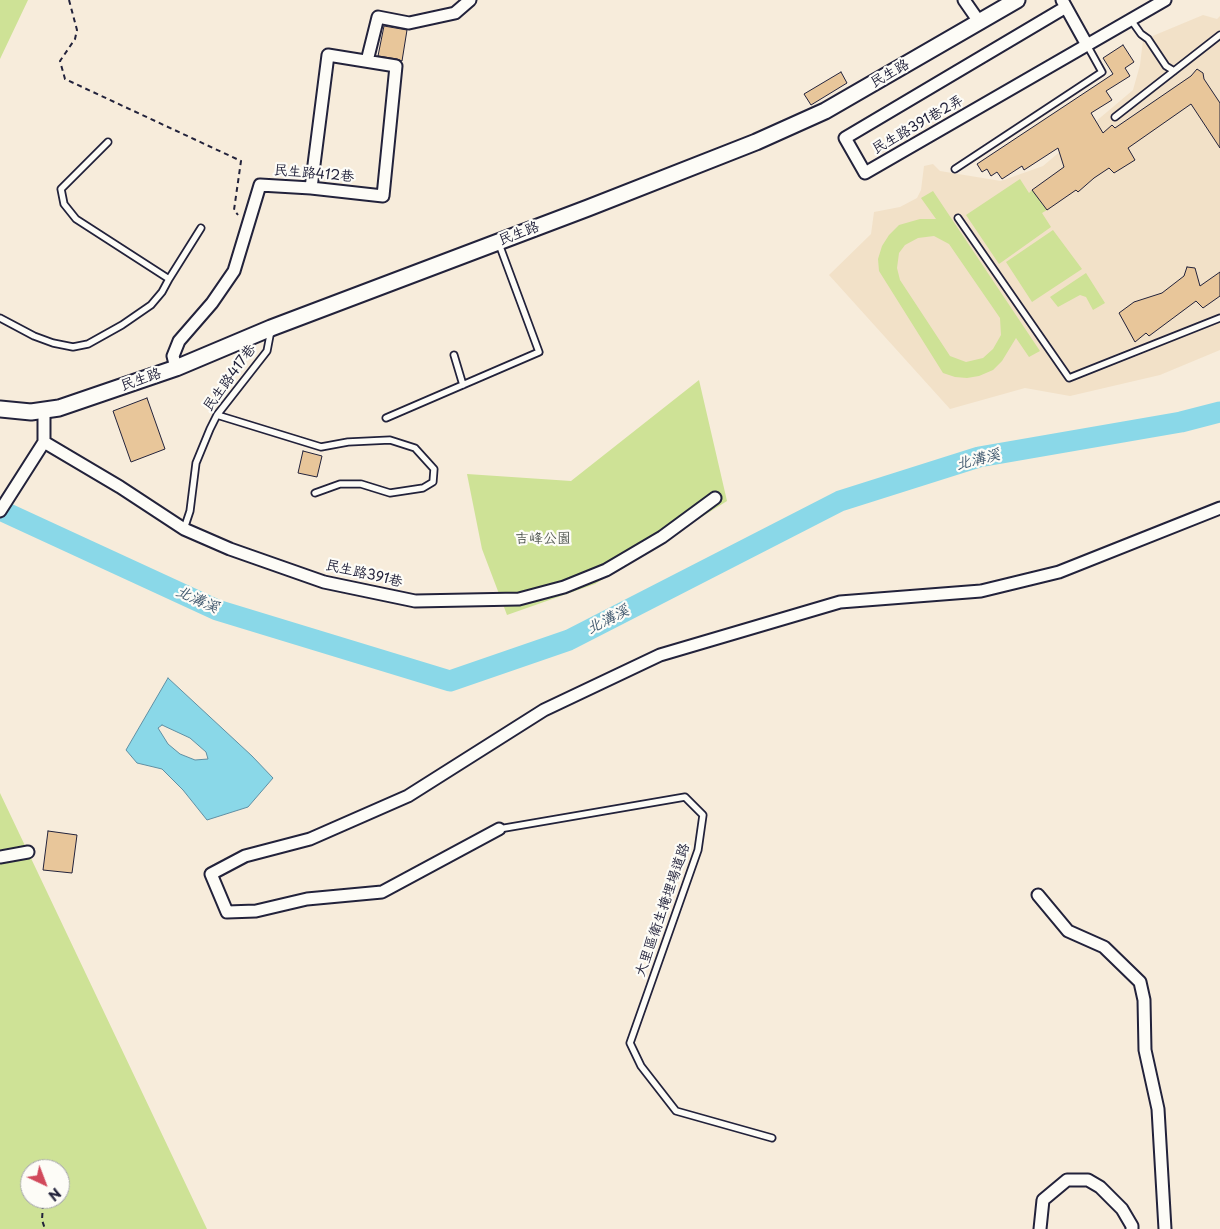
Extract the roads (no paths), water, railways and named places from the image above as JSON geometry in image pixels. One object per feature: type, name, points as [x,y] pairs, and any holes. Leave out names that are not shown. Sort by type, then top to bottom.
[{"type":"street","points":[[311,188],[328,55],[367,61],[378,17],[410,23],[455,13],[470,0]]},
{"type":"street","points":[[964,0],[980,23]]},
{"type":"street","name":"民生路","points":[[0,409],[31,412],[59,408],[176,368],[271,328],[756,142],[825,111],[980,23],[1016,0]]},
{"type":"street","points":[[1064,3],[1087,45],[1165,0]]},
{"type":"street","name":"民生路391巷2弄","points":[[1064,3],[845,138],[866,173],[1087,45]]},
{"type":"street","name":"民生路412巷","points":[[176,368],[173,356],[179,341],[212,303],[234,271],[260,184],[383,196],[396,66],[367,61]]},
{"type":"street","points":[[0,511],[44,442],[44,410]]},
{"type":"street","name":"民生路391巷","points":[[44,442],[120,487],[184,529],[230,549],[324,582],[415,601],[519,599],[564,587],[606,570],[662,537],[715,498]]},
{"type":"street","points":[[499,829],[382,892],[308,899],[256,911],[227,912],[211,874],[245,856],[310,838],[408,796],[544,710],[660,655],[840,602],[981,591],[1059,572],[1220,508]]},
{"type":"street","points":[[0,857],[28,852]]},
{"type":"street","points":[[1038,895],[1068,931],[1104,948],[1140,982],[1144,1000],[1146,1050],[1158,1109],[1165,1229]]},
{"type":"street","points":[[1040,1229],[1043,1200],[1067,1180],[1088,1180],[1100,1187],[1122,1209],[1132,1229]]},
{"type":"lane","points":[[1131,20],[1140,34],[1148,39],[1166,66],[1174,71]]},
{"type":"lane","points":[[1115,117],[1220,36]]},
{"type":"lane","points":[[955,169],[1102,72],[1087,45]]},
{"type":"lane","points":[[108,142],[61,190],[64,204],[76,219],[169,279]]},
{"type":"lane","points":[[958,218],[1069,378],[1220,318]]},
{"type":"lane","points":[[0,318],[34,336],[73,347],[88,344],[122,325],[150,305],[162,292],[201,228]]},
{"type":"lane","points":[[386,418],[539,352],[498,242]]},
{"type":"lane","name":"民生路417巷","points":[[184,529],[190,511],[196,463],[210,429],[217,415],[267,351],[271,328]]},
{"type":"lane","points":[[454,355],[463,385]]},
{"type":"lane","points":[[217,415],[321,447],[348,442],[390,440],[415,448],[434,469],[432,482],[423,488],[390,493],[361,484],[340,484],[315,492]]},
{"type":"lane","name":"大里區衛生掩埋場道路","points":[[499,829],[685,797],[703,815],[698,850],[630,1043],[641,1066],[676,1110],[772,1138]]},
{"type":"water","points":[[168,678],[273,778],[248,807],[207,820],[183,790],[162,769],[137,763],[126,750]],"holes":[[[162,725],[190,738],[206,752],[208,759],[195,760],[180,754],[168,744],[158,728]]]},
{"type":"waterway","name":"北溝溪","points":[[0,510],[217,610],[450,681],[569,640],[840,501],[979,457],[1181,422],[1220,412]]},
{"type":"park label","name":"吉峰公園","points":[[543,539]]}]
